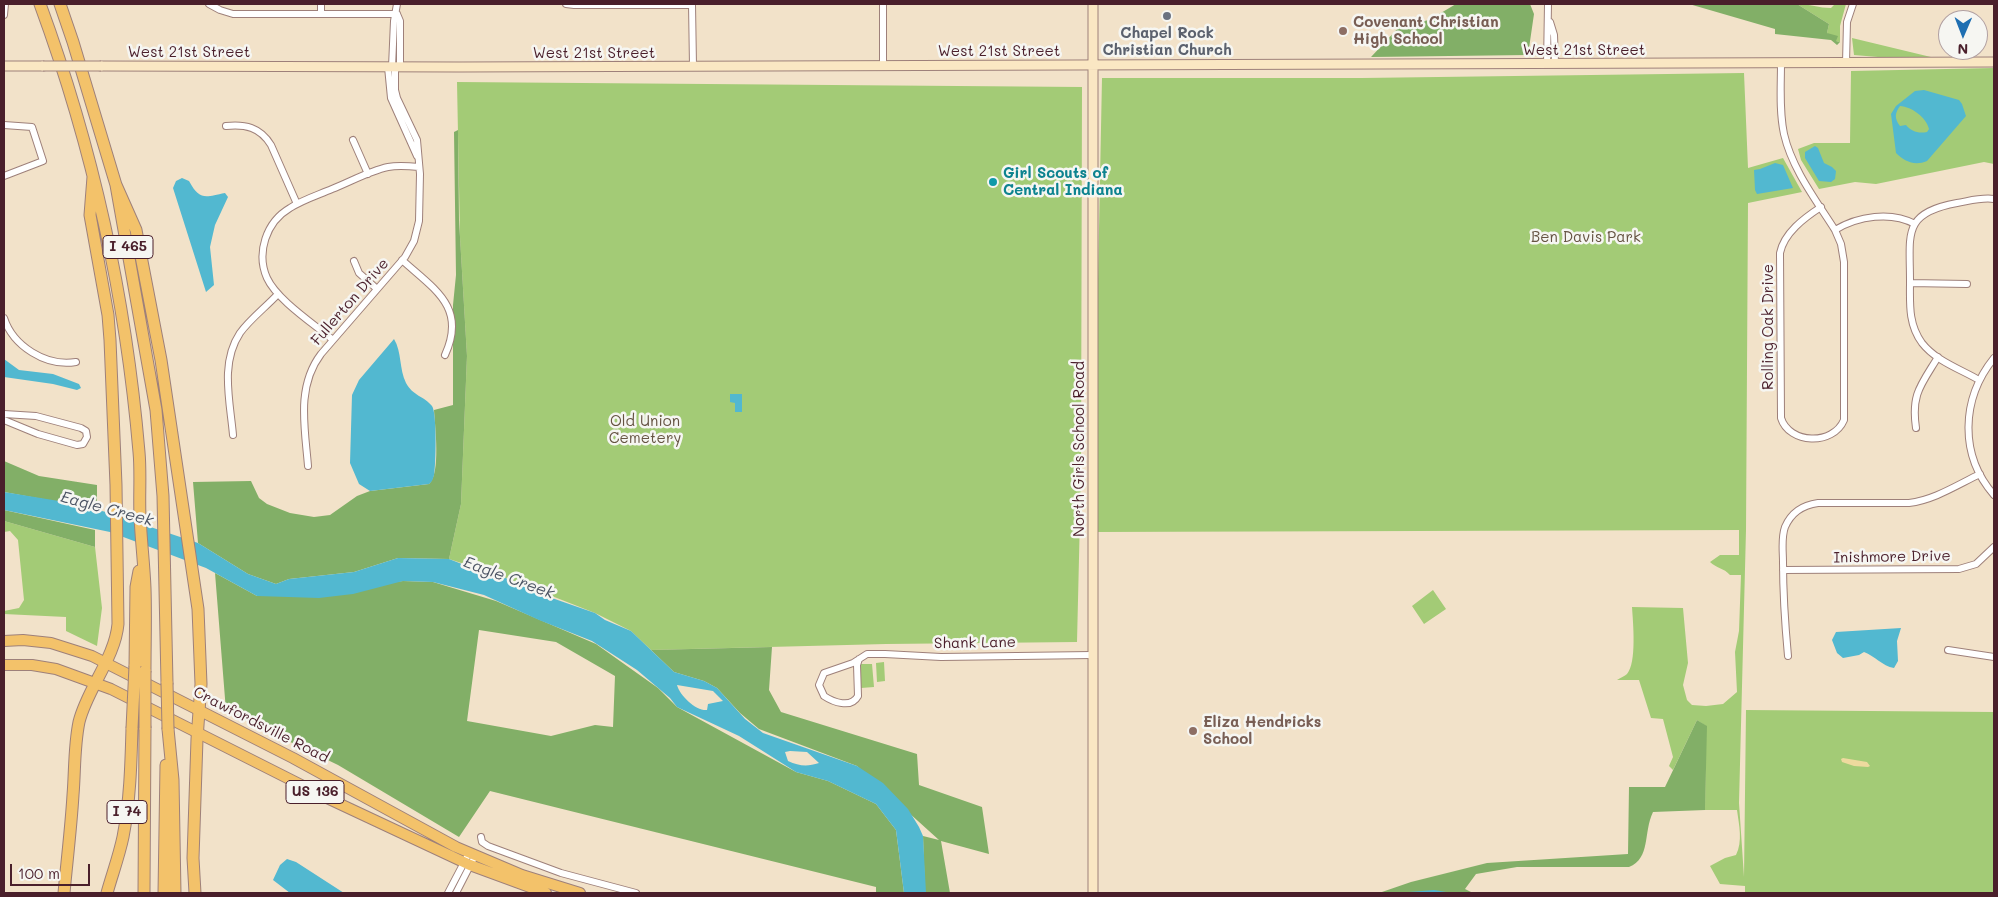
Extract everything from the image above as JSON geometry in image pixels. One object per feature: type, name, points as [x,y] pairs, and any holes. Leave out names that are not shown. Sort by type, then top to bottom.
[{"type":"highway","name":"I 465","points":[[40,4],[60,60],[93,177],[109,248],[124,332],[139,456],[139,492],[145,587],[140,669],[145,728],[144,893]]},
{"type":"highway","name":"I 465","points":[[60,4],[74,42],[116,185],[156,410],[163,496],[166,584],[168,729],[164,814],[164,893]]},
{"type":"highway","points":[[68,893],[77,732],[84,707],[118,630],[116,485],[109,326],[90,215],[93,177]]},
{"type":"highway","points":[[116,185],[136,230],[161,360],[195,586],[200,632],[201,684],[193,858],[195,893]]},
{"type":"highway","name":"I 74","points":[[107,893],[122,839],[128,806],[132,728],[140,669]]},
{"type":"highway","points":[[168,729],[173,780],[175,893]]},
{"type":"highway","points":[[64,893],[70,843]]},
{"type":"main road","name":"Crawfordsville Road","points":[[4,641],[23,640],[51,643],[80,651],[293,758],[432,835],[469,859],[580,893]]},
{"type":"main road","name":"Crawfordsville Road","points":[[4,665],[44,666],[63,670],[96,682],[285,778],[546,893]]},
{"type":"street","points":[[4,15],[5,4]]},
{"type":"street","points":[[209,4],[229,14],[397,14]]},
{"type":"street","points":[[321,4],[321,14]]},
{"type":"street","name":"Fullerton Drive","points":[[308,466],[304,405],[305,387],[315,362],[402,260],[411,248],[418,228],[417,140],[395,90],[394,21],[397,14],[397,4]]},
{"type":"street","points":[[566,4],[692,4],[693,66]]},
{"type":"street","points":[[883,4],[883,66]]},
{"type":"street","name":"North Girls School Road","points":[[1093,4],[1093,893]]},
{"type":"street","points":[[1548,4],[1551,64]]},
{"type":"street","points":[[1846,63],[1847,22],[1853,4]]},
{"type":"street","name":"West 21st Street","points":[[4,66],[394,67],[1994,62]]},
{"type":"street","points":[[1781,63],[1782,118],[1787,145],[1796,167],[1835,230],[1849,223],[1882,216],[1896,217],[1915,224]]},
{"type":"street","points":[[226,126],[238,124],[248,126],[265,136],[271,145],[297,204]]},
{"type":"street","points":[[4,125],[32,127],[42,161],[4,176]]},
{"type":"street","points":[[353,140],[368,174]]},
{"type":"street","points":[[333,340],[278,294],[270,282],[265,271],[263,259],[264,244],[270,228],[289,208],[368,174],[390,167],[418,167]]},
{"type":"street","points":[[1979,380],[1938,358],[1926,347],[1914,329],[1910,312],[1910,240],[1915,224],[1921,216],[1932,209],[1984,198],[1994,199]]},
{"type":"street","name":"Rolling Oak Drive","points":[[1821,208],[1808,215],[1790,233],[1783,243],[1780,253],[1780,416],[1788,431],[1800,437],[1826,437],[1837,431],[1844,420],[1844,262],[1841,244],[1835,230]]},
{"type":"street","points":[[402,260],[441,295],[447,303],[451,317],[450,342],[445,355]]},
{"type":"street","points":[[354,261],[359,273],[377,289]]},
{"type":"street","points":[[1910,283],[1967,284]]},
{"type":"street","points":[[232,435],[228,376],[232,350],[244,328],[278,294]]},
{"type":"street","points":[[4,318],[17,340],[32,353],[56,362],[66,364],[76,362]]},
{"type":"street","points":[[1916,428],[1914,406],[1916,394],[1938,358]]},
{"type":"street","points":[[1994,358],[1979,380],[1971,401],[1968,427],[1971,451],[1980,474],[1994,495]]},
{"type":"street","points":[[4,414],[36,416],[82,428],[86,431],[87,437],[82,444],[77,445],[38,434],[4,420]]},
{"type":"street","points":[[1788,656],[1783,609],[1783,570],[1784,531],[1790,519],[1803,507],[1818,504],[1908,503],[1922,501],[1980,474]]},
{"type":"street","name":"Inishmore Drive","points":[[1783,570],[1959,569],[1981,560],[1994,547]]},
{"type":"street","points":[[1948,650],[1994,657]]},
{"type":"street","name":"Shank Lane","points":[[859,659],[857,665],[858,696],[856,700],[851,703],[842,703],[824,696],[819,685],[824,673],[850,665],[859,659],[867,654],[935,657],[1092,655]]},
{"type":"street","points":[[480,837],[482,842],[488,846],[528,862],[636,893]]},
{"type":"street","points":[[448,893],[469,859]]},
{"type":"street","points":[[456,893],[469,859]]},
{"type":"green space","points":[[1456,4],[1530,4],[1534,14],[1528,55],[1371,57],[1400,26],[1429,20]]},
{"type":"green space","points":[[1689,4],[1797,4],[1829,24],[1827,33],[1838,36],[1836,41],[1840,42],[1837,45],[1831,40],[1775,34],[1775,29]]},
{"type":"green space","points":[[1797,4],[1831,8],[1835,4],[1846,4],[1840,26],[1840,42],[1827,33],[1829,24]]},
{"type":"green space","points":[[1852,38],[1935,58],[1890,58],[1854,55]]},
{"type":"green space","points":[[1994,68],[1994,164],[1984,162],[1876,184],[1855,182],[1819,189],[1801,160],[1798,149],[1814,143],[1850,143],[1851,71]]},
{"type":"green space","name":"Ben Davis Park","points":[[1744,73],[1748,168],[1783,158],[1802,192],[1748,203],[1746,530],[1739,803],[1744,877],[1746,710],[1994,712],[1994,893],[1745,893],[1745,886],[1720,884],[1710,866],[1725,858],[1736,855],[1740,839],[1739,827],[1737,810],[1705,810],[1706,726],[1697,720],[1673,770],[1669,766],[1673,757],[1663,719],[1651,718],[1639,680],[1617,680],[1627,674],[1632,661],[1634,642],[1632,607],[1683,608],[1688,663],[1683,685],[1687,700],[1692,705],[1723,704],[1737,692],[1735,652],[1739,631],[1741,575],[1730,575],[1710,562],[1720,555],[1739,555],[1739,530],[1097,532],[1097,330],[1102,78],[1362,78]]},
{"type":"green space","name":"Old Union Cemetery","points":[[457,82],[1082,87],[1081,474],[1077,642],[886,644],[651,650],[631,631],[595,613],[501,576],[449,559],[461,504],[467,356],[460,237]]},
{"type":"green space","points":[[458,130],[459,220],[467,356],[461,504],[449,559],[398,558],[354,572],[289,579],[276,584],[248,574],[198,543],[193,482],[251,481],[259,498],[267,504],[290,513],[314,517],[330,515],[357,496],[370,491],[429,484],[433,479],[436,460],[434,410],[453,405],[453,305],[456,275],[454,132]]},
{"type":"green space","points":[[4,461],[39,476],[97,485],[97,509],[4,492]]},
{"type":"green space","points":[[4,510],[95,530],[95,547],[4,521]]},
{"type":"green space","points":[[4,521],[95,547],[102,608],[97,646],[66,631],[66,617],[4,614],[4,611],[19,608],[24,600],[18,540],[10,531],[4,532]]},
{"type":"green space","points":[[215,573],[257,596],[403,581],[433,582],[496,601],[596,644],[658,688],[677,707],[796,772],[828,781],[876,804],[896,830],[904,893],[876,893],[876,887],[490,791],[459,837],[338,765],[226,711]],"holes":[[[479,630],[556,642],[615,676],[613,727],[595,725],[551,736],[467,721]]]},
{"type":"green space","points":[[1433,590],[1446,609],[1424,624],[1412,606]]},
{"type":"green space","points":[[772,647],[769,690],[781,712],[917,754],[919,785],[982,807],[989,854],[941,841],[950,893],[925,893],[923,836],[939,840],[857,766],[759,729],[740,713],[717,688],[704,681],[674,672],[651,650]]},
{"type":"green space","points":[[884,662],[885,681],[877,682],[876,663]]},
{"type":"green space","points":[[860,664],[872,664],[874,687],[861,688]]},
{"type":"green space","points":[[1697,720],[1707,726],[1705,810],[1653,812],[1641,858],[1629,867],[1517,867],[1476,874],[1465,889],[1473,893],[1379,893],[1411,882],[1487,863],[1628,854],[1629,787],[1665,787]]},
{"type":"sand","points":[[1841,759],[1867,762],[1870,766],[1854,766],[1842,762]]},
{"type":"water","points":[[1924,90],[1959,100],[1966,116],[1927,161],[1918,163],[1907,161],[1896,153],[1891,114],[1896,106],[1915,91]],"holes":[[[1900,106],[1914,111],[1925,120],[1929,129],[1927,132],[1915,132],[1906,125],[1900,126],[1896,113]]]},
{"type":"water","points":[[1815,146],[1818,148],[1824,163],[1836,171],[1835,179],[1831,182],[1819,181],[1805,158],[1805,152]]},
{"type":"water","points":[[1775,163],[1783,165],[1793,188],[1757,194],[1754,170]]},
{"type":"water","points":[[182,178],[189,181],[200,195],[208,196],[225,193],[228,197],[215,225],[210,247],[214,285],[206,292],[173,188],[176,181]]},
{"type":"water","points":[[394,339],[397,344],[406,383],[412,391],[432,406],[434,411],[436,439],[434,475],[429,484],[370,491],[359,484],[350,463],[352,395],[359,380]]},
{"type":"water","points":[[4,359],[19,370],[53,374],[79,384],[81,388],[77,390],[53,384],[4,377]]},
{"type":"water","points":[[730,394],[742,394],[742,412],[735,412],[735,403],[730,402]]},
{"type":"water","name":"Eagle Creek","points":[[4,492],[65,502],[106,512],[198,543],[248,574],[276,584],[289,579],[354,572],[398,558],[449,559],[485,573],[501,576],[549,597],[595,613],[605,620],[631,631],[674,672],[704,681],[717,688],[745,719],[763,733],[857,766],[883,783],[908,809],[923,836],[926,893],[904,893],[896,830],[876,804],[828,781],[796,772],[739,736],[677,707],[670,698],[637,670],[592,641],[484,595],[433,582],[403,581],[353,594],[319,598],[257,596],[206,568],[110,532],[4,510]],"holes":[[[677,685],[713,691],[723,701],[708,704],[707,710],[703,710],[689,702],[681,694]],[[785,752],[807,752],[819,763],[811,765],[792,763],[788,761]]]},
{"type":"water","points":[[1901,628],[1897,641],[1898,661],[1894,668],[1864,652],[1859,655],[1843,658],[1837,653],[1832,640],[1836,632]]},
{"type":"water","points":[[287,859],[296,862],[344,893],[290,893],[273,880],[280,865]]},
{"type":"waterway","points":[[1409,893],[1434,891],[1446,893]]},
{"type":"place","name":"Chapel Rock Christian Church","points":[[1167,16]]},
{"type":"place","name":"Covenant Christian High School","points":[[1343,31]]},
{"type":"place","name":"Girl Scouts of Central Indiana","points":[[993,182]]},
{"type":"place","name":"Eliza Hendricks School","points":[[1193,731]]}]
